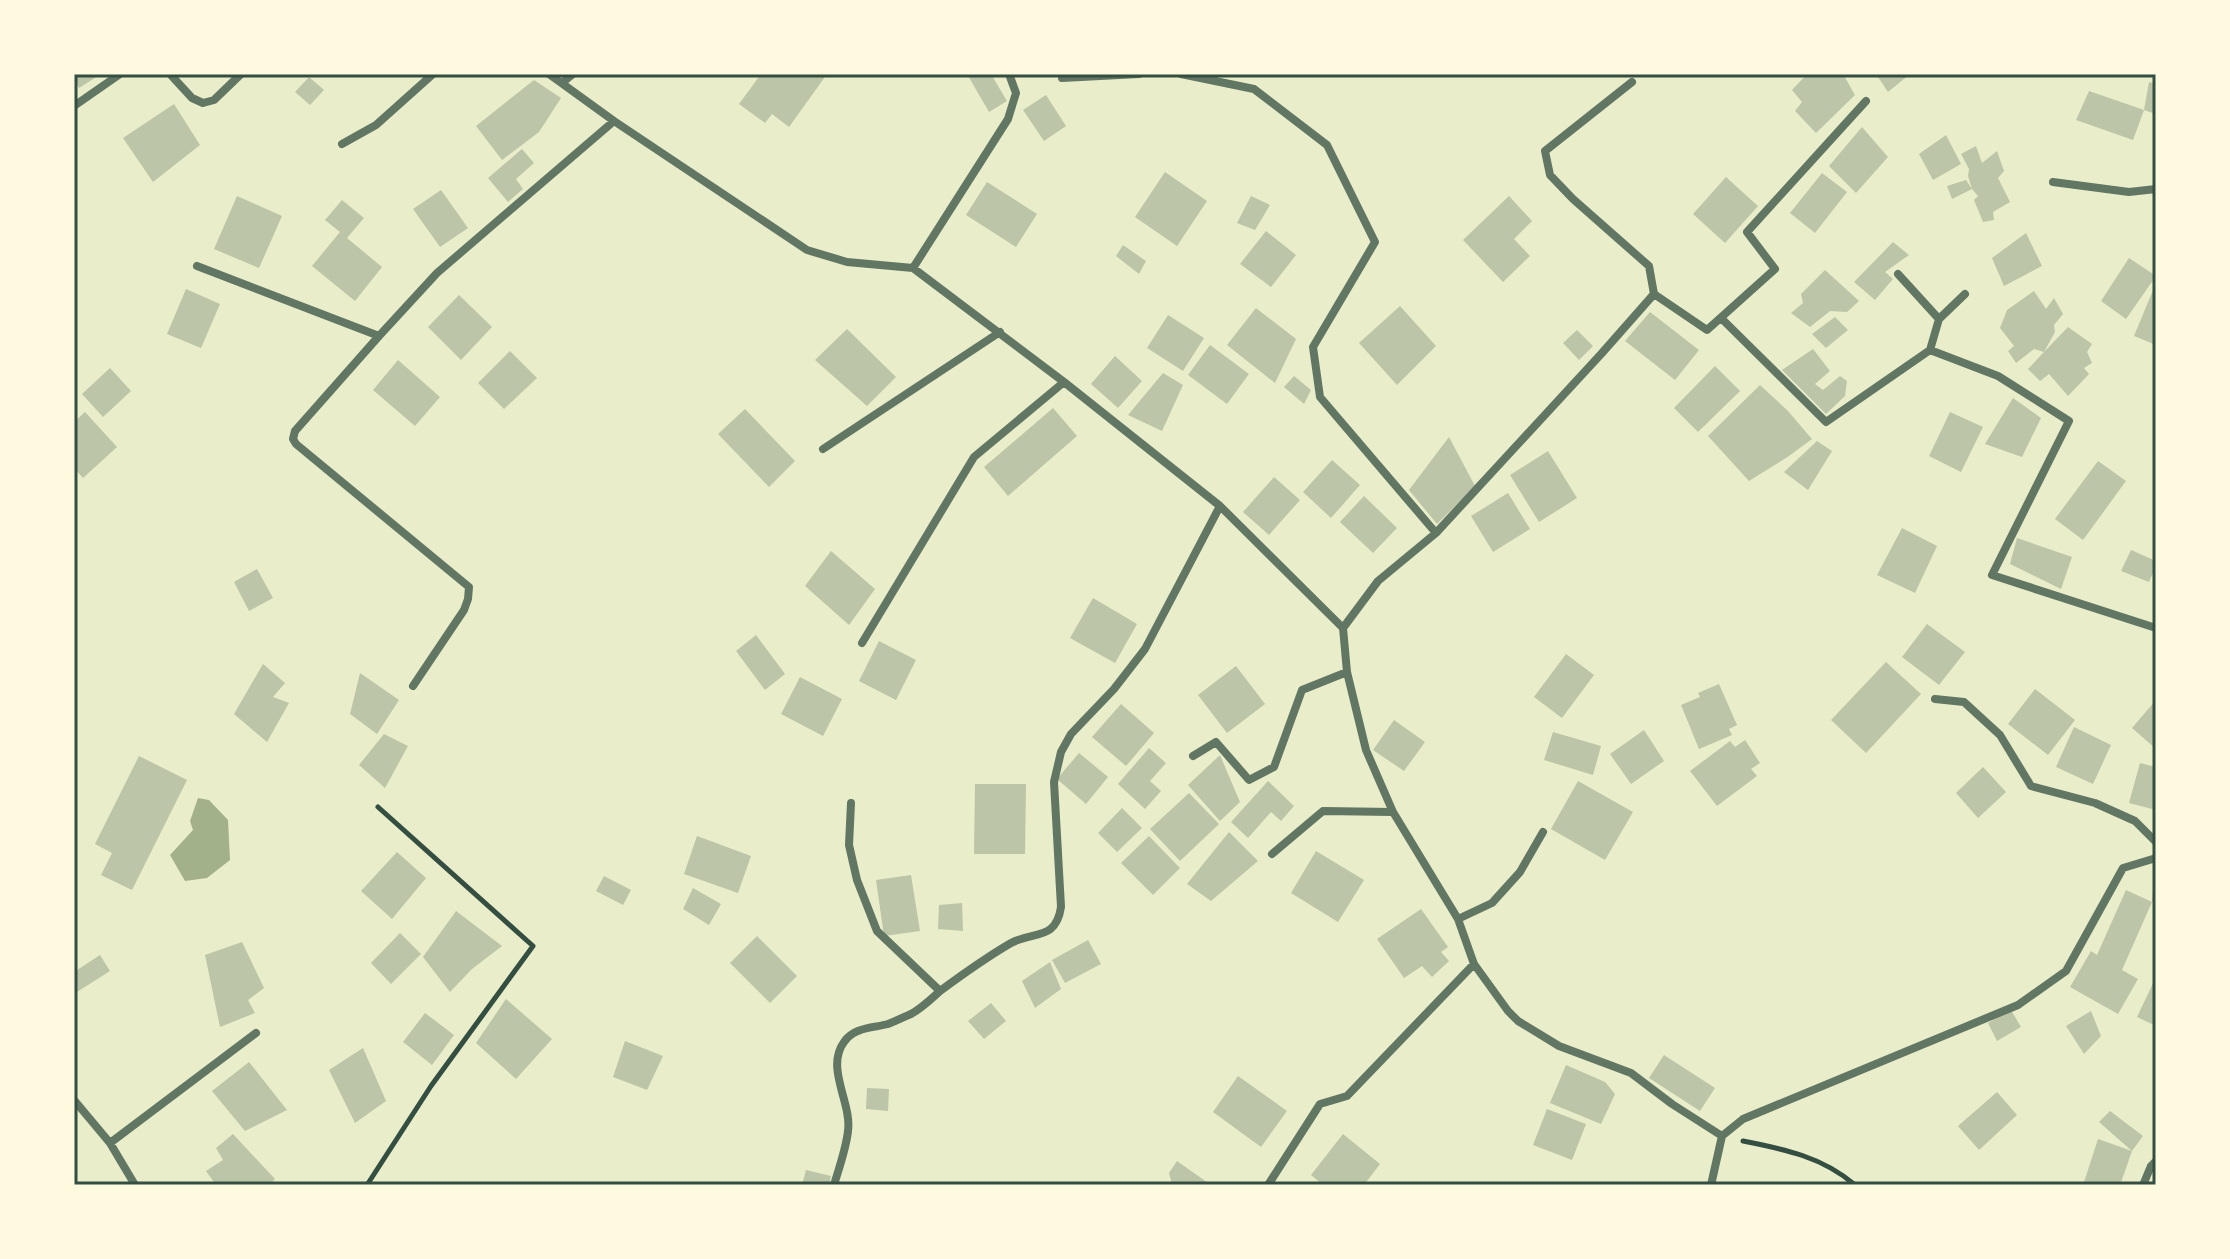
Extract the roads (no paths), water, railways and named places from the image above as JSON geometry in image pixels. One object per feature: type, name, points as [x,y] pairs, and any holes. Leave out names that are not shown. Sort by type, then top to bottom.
[{"type":"street","points":[[74,106],[120,74]]},
{"type":"street","points":[[170,74],[192,98],[203,103],[214,100],[241,74]]},
{"type":"street","points":[[342,144],[376,125],[433,74]]},
{"type":"street","points":[[549,74],[807,250],[847,262],[913,268],[1000,332],[1220,506],[1343,628],[1347,672],[1366,750],[1393,812],[1458,919],[1474,964],[1508,1011],[1518,1021],[1559,1046],[1631,1073],[1722,1136]]},
{"type":"street","points":[[562,83],[573,74]]},
{"type":"street","points":[[913,268],[1008,119],[1016,93],[1009,74]]},
{"type":"street","points":[[1062,78],[1139,74]]},
{"type":"street","points":[[1181,74],[1254,89],[1327,145],[1375,242],[1313,347],[1320,397],[1436,533]]},
{"type":"street","points":[[1632,82],[1545,151],[1550,175],[1649,266],[1654,294],[1707,330],[1775,269],[1747,232],[1866,101]]},
{"type":"street","points":[[413,686],[464,610],[469,587],[296,444],[293,439],[295,431],[437,273],[614,121]]},
{"type":"street","points":[[2053,182],[2129,192],[2156,189]]},
{"type":"street","points":[[197,266],[379,336]]},
{"type":"street","points":[[1898,274],[1939,319]]},
{"type":"street","points":[[1343,628],[1378,581],[1436,533],[1654,294]]},
{"type":"street","points":[[1722,319],[1826,422],[1930,350],[1939,319],[1965,294]]},
{"type":"street","points":[[823,449],[1000,332]]},
{"type":"street","points":[[1930,350],[1998,376],[2069,421],[1992,575],[2156,628]]},
{"type":"street","points":[[862,643],[974,457],[1064,382]]},
{"type":"street","points":[[834,1185],[849,1130],[838,1072],[838,1055],[845,1040],[858,1031],[891,1023],[914,1012],[996,952],[1021,938],[1036,937],[1052,928],[1059,919],[1061,907],[1054,782],[1061,752],[1071,734],[1114,689],[1145,649],[1220,506]]},
{"type":"street","points":[[1193,756],[1216,742],[1249,780],[1274,767],[1302,690],[1347,672]]},
{"type":"street","points":[[1935,699],[1964,702],[2000,735],[2031,786],[2109,809],[2135,821],[2156,842]]},
{"type":"street","points":[[851,803],[849,845],[857,880],[877,931],[940,991]]},
{"type":"street","points":[[1272,854],[1323,811],[1393,812]]},
{"type":"street","points":[[1458,919],[1492,903],[1520,872],[1543,832]]},
{"type":"street","points":[[1711,1185],[1722,1136],[1743,1119],[2018,1005],[2066,971],[2123,868],[2156,858]]},
{"type":"street","points":[[1268,1185],[1320,1104],[1347,1096],[1474,964]]},
{"type":"street","points":[[110,1143],[256,1033]]},
{"type":"street","points":[[74,1100],[110,1143],[135,1185]]},
{"type":"street","points":[[2143,1185],[2156,1161]]}]
